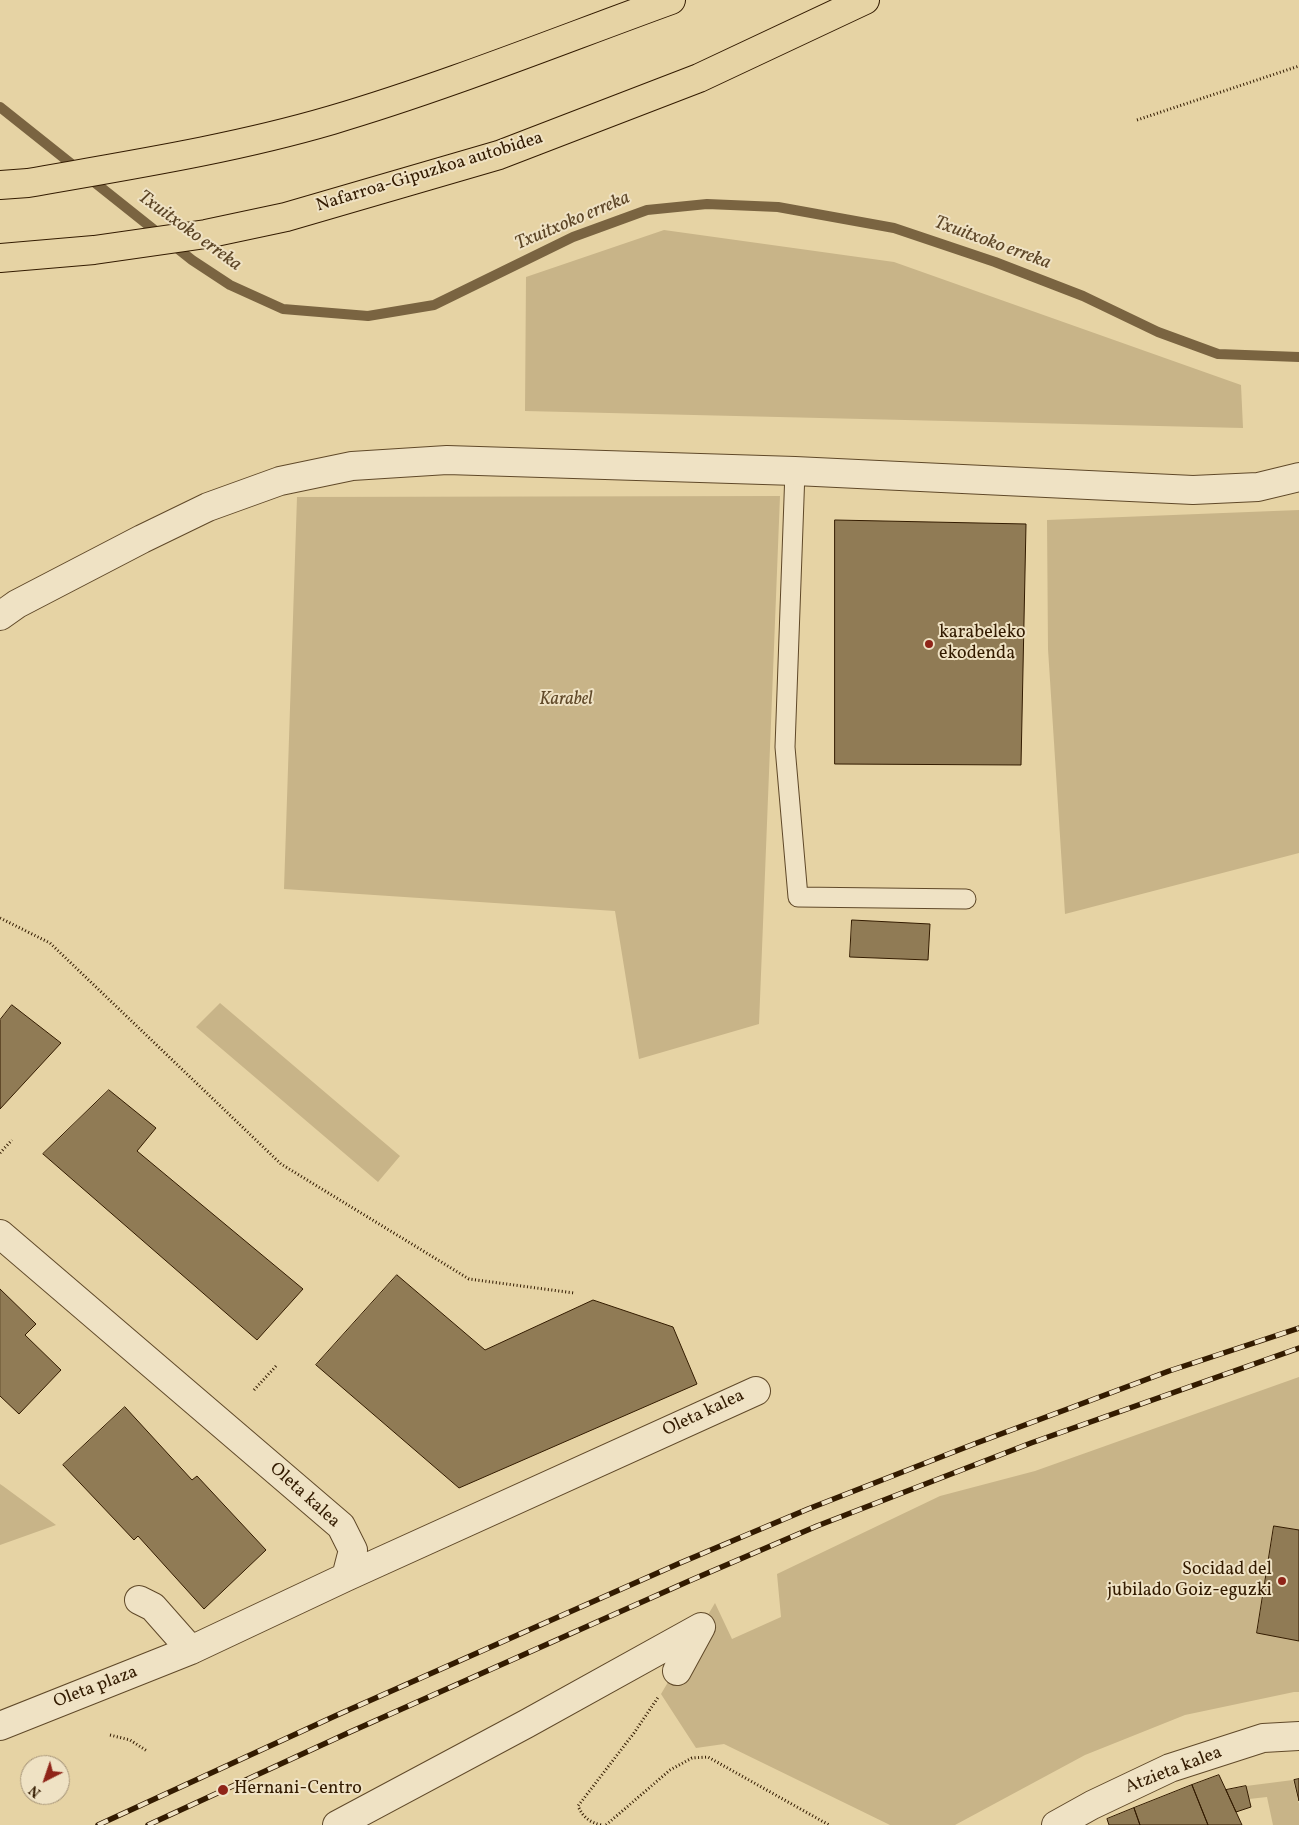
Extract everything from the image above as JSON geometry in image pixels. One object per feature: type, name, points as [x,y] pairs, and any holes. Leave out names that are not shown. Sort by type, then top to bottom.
[{"type":"highway","points":[[0,185],[28,183],[207,151],[331,120],[440,85],[671,0]]},
{"type":"highway","name":"Nafarroa-Gipuzkoa autobidea","points":[[0,258],[94,250],[206,234],[286,217],[499,155],[699,78],[865,0]]},
{"type":"street","points":[[0,616],[17,604],[208,507],[280,481],[352,466],[447,460],[795,471],[1193,490],[1258,487],[1299,477]]},
{"type":"street","name":"Oleta kalea","points":[[0,1234],[341,1526],[353,1550],[346,1577]]},
{"type":"street","name":"Oleta kalea","points":[[346,1577],[756,1391]]},
{"type":"street","name":"Oleta plaza","points":[[0,1726],[191,1650],[346,1577]]},
{"type":"street","points":[[139,1600],[153,1607],[191,1650]]},
{"type":"street","points":[[337,1825],[526,1724],[701,1627],[677,1671]]},
{"type":"street","name":"Atzieta kalea","points":[[1056,1825],[1092,1805],[1170,1768],[1262,1738],[1299,1736]]},
{"type":"lane","points":[[795,471],[785,747],[798,897],[966,899]]},
{"type":"path","points":[[1137,120],[1299,66]]},
{"type":"path","points":[[0,918],[50,943],[281,1164],[469,1280],[574,1293]]},
{"type":"path","points":[[0,1153],[12,1140]]},
{"type":"path","points":[[254,1390],[277,1365]]},
{"type":"path","points":[[600,1825],[592,1823],[582,1815],[578,1806],[634,1733],[677,1671]]},
{"type":"path","points":[[110,1735],[130,1740],[147,1751]]},
{"type":"path","points":[[606,1825],[670,1770],[692,1758],[708,1757],[829,1825]]},
{"type":"green space","points":[[664,230],[894,262],[1241,385],[1243,428],[525,411],[526,277]]},
{"type":"green space","name":"Karabel","points":[[780,496],[759,1024],[639,1059],[615,911],[284,889],[297,497]]},
{"type":"green space","points":[[1299,510],[1299,853],[1065,914],[1048,649],[1047,520]]},
{"type":"green space","points":[[220,1003],[400,1156],[378,1182],[196,1027]]},
{"type":"green space","points":[[1299,1377],[1299,1530],[1274,1526],[1257,1632],[1299,1641],[1299,1692],[1185,1715],[1085,1755],[955,1825],[890,1825],[724,1744],[696,1748],[661,1694],[715,1603],[732,1639],[781,1617],[777,1574],[940,1496],[1035,1471]]},
{"type":"green space","points":[[0,1484],[3,1486],[56,1525],[0,1545]]},
{"type":"green space","points":[[1293,1780],[1299,1804],[1299,1825],[1273,1825],[1267,1797],[1249,1799],[1246,1786]]},
{"type":"building","name":"karabeleko ekodenda","points":[[835,520],[1026,524],[1021,765],[835,764]]},
{"type":"building","points":[[852,920],[930,924],[928,960],[850,957]]},
{"type":"building","points":[[12,1005],[61,1043],[0,1109],[0,1020]]},
{"type":"building","points":[[109,1090],[156,1128],[137,1151],[303,1289],[257,1340],[43,1154]]},
{"type":"building","points":[[397,1275],[485,1350],[593,1300],[673,1327],[697,1384],[459,1488],[316,1365]]},
{"type":"building","points":[[0,1289],[36,1324],[25,1335],[61,1370],[19,1414],[0,1396]]},
{"type":"building","points":[[125,1407],[192,1480],[197,1476],[266,1550],[204,1609],[138,1536],[134,1540],[63,1465]]},
{"type":"building","name":"Socidad del jubilado Goiz-eguzki","points":[[1274,1526],[1299,1530],[1299,1641],[1257,1633]]},
{"type":"building","points":[[1219,1775],[1242,1825],[1208,1825],[1192,1785]]},
{"type":"building","points":[[1299,1779],[1299,1801],[1294,1780]]},
{"type":"building","points":[[1192,1785],[1208,1825],[1140,1825],[1134,1808]]},
{"type":"building","points":[[1246,1786],[1251,1807],[1236,1812],[1226,1790]]},
{"type":"building","points":[[1134,1808],[1140,1825],[1109,1825],[1107,1819]]},
{"type":"waterway","name":"Txuitxoko erreka","points":[[0,107],[192,260],[230,285],[283,309],[368,316],[434,305],[573,237],[647,210],[707,204],[778,207],[894,228],[995,262],[1083,296],[1158,332],[1218,354],[1299,357]]},
{"type":"railway","points":[[98,1825],[335,1716],[680,1563],[808,1509],[1169,1371],[1299,1328]]},
{"type":"railway","points":[[148,1825],[350,1732],[817,1526],[1031,1443],[1299,1348]]},
{"type":"place","name":"karabeleko ekodenda","points":[[929,644]]},
{"type":"place","name":"Socidad del jubilado Goiz-eguzki","points":[[1282,1581]]},
{"type":"place","name":"Hernani-Centro","points":[[223,1790]]}]
